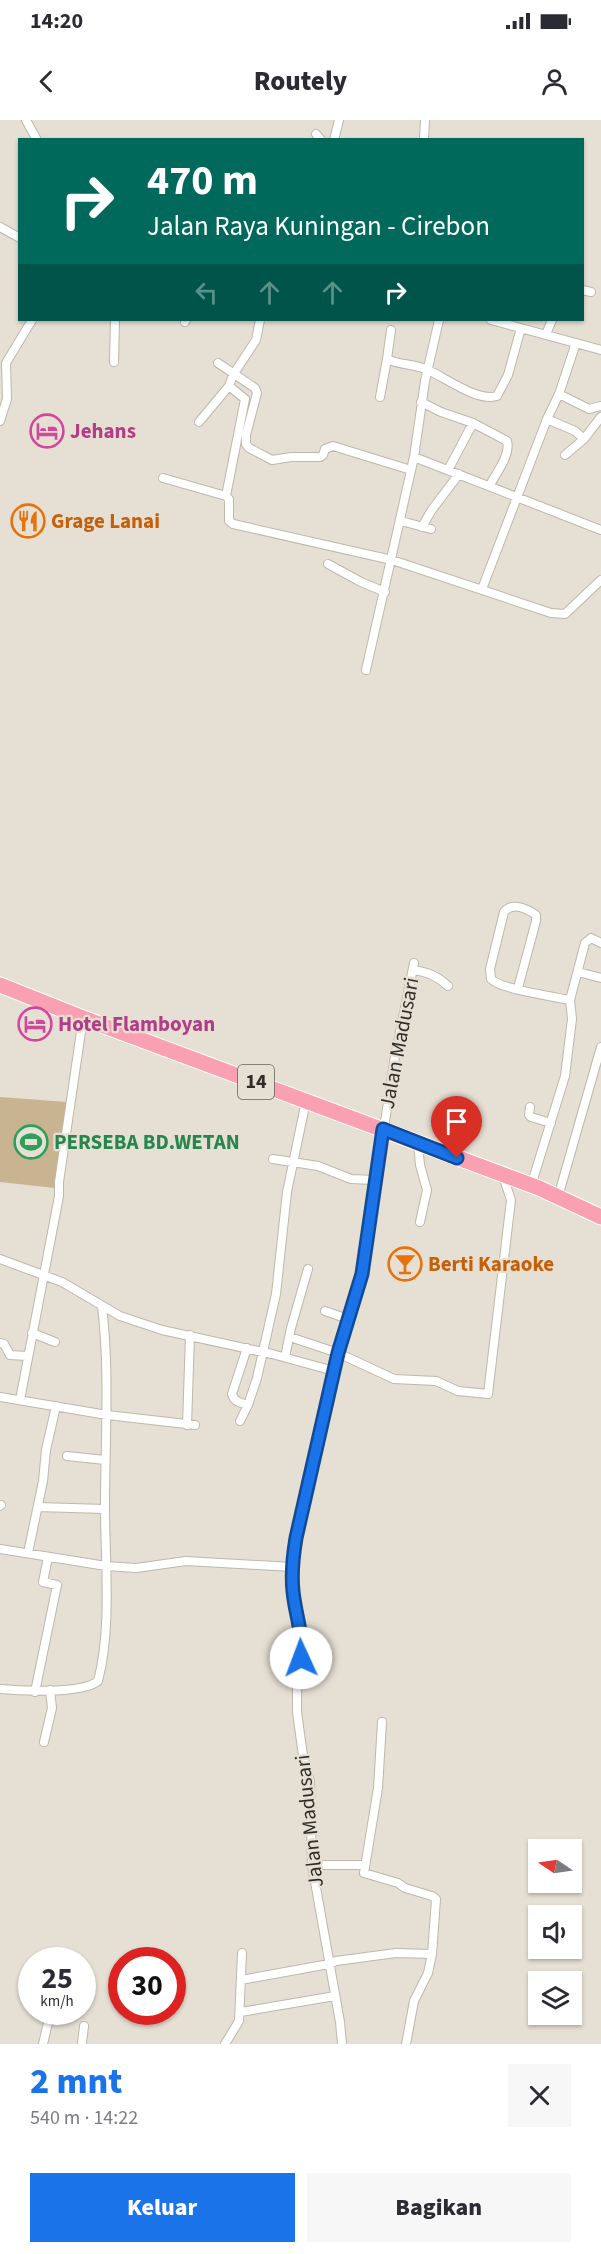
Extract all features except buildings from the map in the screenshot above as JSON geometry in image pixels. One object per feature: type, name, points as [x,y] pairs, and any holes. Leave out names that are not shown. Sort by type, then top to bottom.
[{"type":"highway","name":"14","points":[[0,985],[383,1129],[558,1197],[601,1217]]},
{"type":"street","points":[[26,120],[35,138]]},
{"type":"street","points":[[334,138],[339,120]]},
{"type":"street","points":[[424,138],[425,120]]},
{"type":"street","points":[[0,228],[18,237]]},
{"type":"street","points":[[584,290],[591,292]]},
{"type":"street","points":[[0,421],[7,399],[6,363],[31,321]]},
{"type":"street","points":[[114,362],[115,321]]},
{"type":"street","points":[[199,422],[229,386],[233,375],[256,340],[260,321]]},
{"type":"street","points":[[366,670],[401,521],[414,457],[427,370],[439,321]]},
{"type":"street","points":[[495,321],[601,350]]},
{"type":"street","points":[[546,334],[552,321]]},
{"type":"street","points":[[387,359],[427,370],[452,385],[491,398],[497,396],[508,375],[521,328]]},
{"type":"street","points":[[380,397],[391,330]]},
{"type":"street","points":[[482,589],[547,419],[559,394],[576,343]]},
{"type":"street","points":[[218,363],[255,388],[257,393],[246,435],[246,444],[256,452],[276,461],[291,457],[313,459],[323,455],[325,449],[333,446],[411,470]]},
{"type":"street","points":[[226,496],[245,399],[229,386]]},
{"type":"street","points":[[559,394],[590,409],[601,406]]},
{"type":"street","points":[[421,402],[473,423],[507,441],[508,446],[490,485]]},
{"type":"street","points":[[565,455],[584,439],[601,417]]},
{"type":"street","points":[[547,419],[575,431],[584,439]]},
{"type":"street","points":[[448,470],[473,423]]},
{"type":"street","points":[[414,457],[597,528],[601,520]]},
{"type":"street","points":[[401,521],[427,528],[431,511],[459,474]]},
{"type":"street","points":[[162,478],[226,496],[229,499],[229,521],[233,524],[392,560],[558,615],[571,609],[601,580]]},
{"type":"street","points":[[328,564],[385,592]]},
{"type":"street","points":[[518,988],[536,915],[531,911],[513,906],[508,907],[504,912],[490,969],[493,982],[518,988],[570,1000]]},
{"type":"street","points":[[290,1337],[338,1353],[394,1379],[436,1381],[458,1390],[488,1394],[511,1200],[517,1181],[551,1123],[565,1076],[572,1020],[570,1000],[588,939],[595,939],[601,943]]},
{"type":"street","name":"Jalan Madusari","points":[[342,2044],[312,1865],[310,1781],[303,1756],[297,1712],[297,1683],[302,1646],[293,1591],[292,1567],[304,1494],[338,1353],[362,1274],[394,1062],[414,966],[438,977],[448,986]]},
{"type":"street","points":[[578,972],[601,978]]},
{"type":"street","points":[[20,1400],[59,1196],[59,1182],[83,1018]]},
{"type":"street","points":[[558,1197],[601,1047]]},
{"type":"street","points":[[240,1421],[249,1405],[264,1352],[276,1294],[287,1192],[306,1101]]},
{"type":"street","points":[[530,1107],[531,1117],[551,1123]]},
{"type":"street","points":[[418,1143],[420,1165],[427,1190],[420,1222]]},
{"type":"street","points":[[273,1159],[318,1166],[351,1179],[375,1180]]},
{"type":"street","points":[[0,1259],[62,1282],[120,1316],[162,1330],[285,1357],[334,1371]]},
{"type":"street","points":[[285,1357],[308,1269]]},
{"type":"street","points":[[0,1689],[35,1692],[88,1686],[98,1681],[105,1635],[106,1566],[107,1358],[102,1306]]},
{"type":"street","points":[[326,1311],[348,1319]]},
{"type":"street","points":[[32,1333],[55,1342]]},
{"type":"street","points":[[0,1397],[107,1415],[191,1425],[190,1335]]},
{"type":"street","points":[[0,1343],[4,1344],[10,1355],[27,1356]]},
{"type":"street","points":[[247,1348],[232,1394],[236,1400],[249,1405]]},
{"type":"street","points":[[28,1553],[56,1406]]},
{"type":"street","points":[[67,1456],[105,1460]]},
{"type":"street","points":[[38,1507],[105,1509]]},
{"type":"street","points":[[0,1549],[106,1566],[136,1568],[186,1561],[292,1567]]},
{"type":"street","points":[[35,1692],[57,1585],[43,1582],[48,1557]]},
{"type":"street","points":[[44,1742],[52,1708],[50,1690]]},
{"type":"street","points":[[382,1722],[378,1788],[365,1874],[398,1883],[405,1888],[434,1897],[432,1954],[428,1973],[414,2001],[406,2044]]},
{"type":"street","points":[[312,1865],[365,1865]]},
{"type":"street","points":[[225,2044],[237,2026],[240,2012],[242,1953]]},
{"type":"street","points":[[241,1980],[336,1961],[396,1953],[432,1954]]},
{"type":"street","points":[[240,2012],[335,1996]]},
{"type":"street","points":[[43,2044],[47,2025]]},
{"type":"street","points":[[82,2044],[84,2026]]},
{"type":"shaded area","name":"PERSEBA BD.WETAN","points":[[0,1097],[67,1102],[55,1188],[0,1182]]},
{"type":"place","name":"Jehans","points":[[47,431]]},
{"type":"place","name":"Grage Lanai","points":[[28,521]]},
{"type":"place","name":"Hotel Flamboyan","points":[[35,1024]]},
{"type":"place","name":"PERSEBA BD.WETAN","points":[[31,1142]]},
{"type":"place","name":"Berti Karaoke","points":[[405,1264]]},
{"type":"route","points":[[301,1658],[302,1637],[293,1591],[292,1569],[296,1538],[338,1353],[362,1274],[383,1129],[457,1158]]}]
